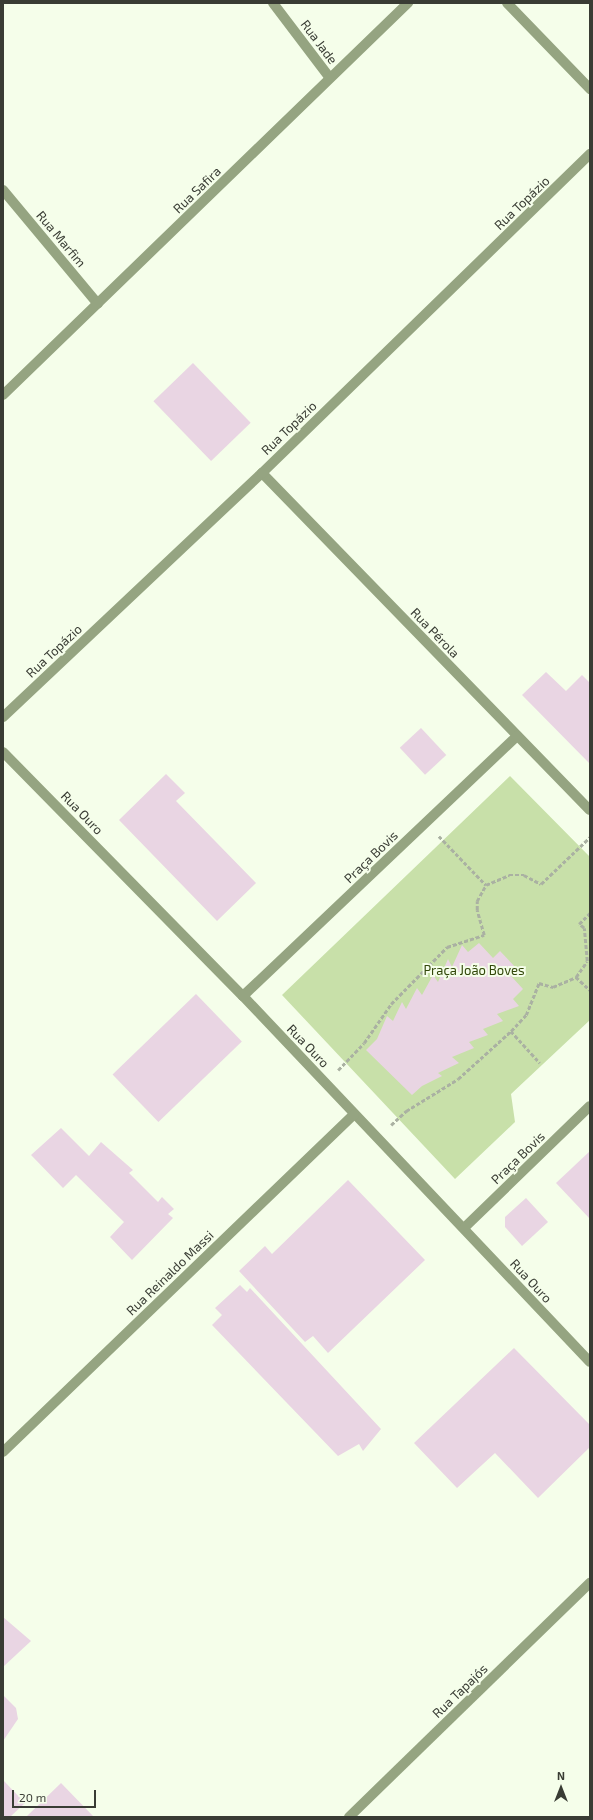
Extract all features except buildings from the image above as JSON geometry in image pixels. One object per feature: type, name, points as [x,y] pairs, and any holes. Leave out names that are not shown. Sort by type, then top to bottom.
[{"type":"street","name":"Rua Jade","points":[[273,3],[330,78]]},
{"type":"street","name":"Rua Safira","points":[[3,395],[408,3]]},
{"type":"street","points":[[507,3],[590,89]]},
{"type":"street","name":"Rua Topázio","points":[[3,717],[262,473],[590,154]]},
{"type":"street","name":"Rua Marfim","points":[[3,190],[98,304]]},
{"type":"street","name":"Rua Pérola","points":[[262,473],[590,810]]},
{"type":"street","name":"Praça Bovis","points":[[243,996],[517,736]]},
{"type":"street","name":"Rua Ouro","points":[[3,752],[243,996],[590,1362]]},
{"type":"street","name":"Praça Bovis","points":[[464,1228],[590,1106]]},
{"type":"street","name":"Rua Reinaldo Massi","points":[[3,1452],[354,1114]]},
{"type":"street","name":"Rua Tapajós","points":[[349,1817],[590,1583]]},
{"type":"path","points":[[426,822],[486,885]]},
{"type":"path","points":[[326,1083],[364,1043],[391,1004],[447,947],[484,935],[477,910],[477,901],[486,885],[509,875],[524,875],[541,884],[590,837]]},
{"type":"path","points":[[378,1137],[406,1111],[458,1079],[511,1031],[526,1015],[539,983],[553,987],[576,977],[587,961],[584,928],[579,924],[590,913]]},
{"type":"path","points":[[576,977],[590,990]]},
{"type":"path","points":[[511,1031],[540,1063]]},
{"type":"green space","name":"Praça João Boves","points":[[510,776],[590,857],[590,1020],[511,1094],[515,1122],[455,1179],[282,995]]}]
